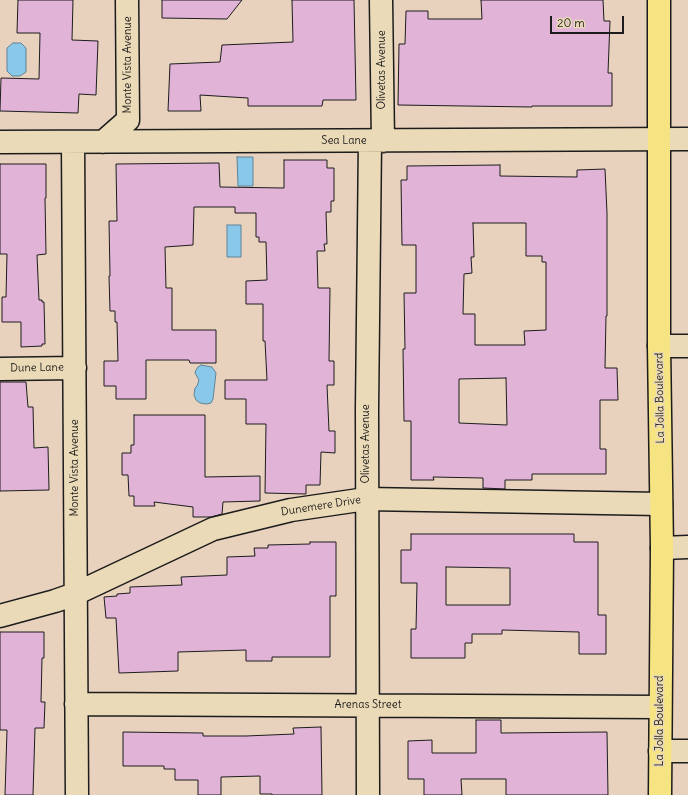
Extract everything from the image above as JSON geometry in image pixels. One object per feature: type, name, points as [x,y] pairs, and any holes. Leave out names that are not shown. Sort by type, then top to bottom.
[{"type":"main road","name":"La Jolla Boulevard","points":[[659,0],[659,346],[662,548],[660,795]]},
{"type":"street","name":"Monte Vista Avenue","points":[[103,142],[128,120],[127,0]]},
{"type":"street","name":"Olivetas Avenue","points":[[368,795],[366,499],[367,323],[381,0]]},
{"type":"street","name":"Sea Lane","points":[[0,142],[688,139]]},
{"type":"street","name":"Monte Vista Avenue","points":[[74,142],[76,795]]},
{"type":"street","points":[[659,346],[688,346]]},
{"type":"street","name":"Dune Lane","points":[[0,369],[74,368]]},
{"type":"street","name":"Dunemere Drive","points":[[0,616],[76,594],[213,529],[290,510],[366,499],[661,504]]},
{"type":"street","points":[[662,548],[688,547]]},
{"type":"street","name":"Arenas Street","points":[[76,704],[660,707]]},
{"type":"street","points":[[660,751],[688,751]]},
{"type":"water","points":[[13,43],[21,43],[26,48],[26,72],[20,76],[12,76],[7,71],[7,48]]},
{"type":"water","points":[[237,157],[253,157],[253,186],[238,186]]},
{"type":"water","points":[[227,225],[241,225],[241,257],[227,257]]},
{"type":"water","points":[[201,365],[212,367],[216,373],[213,399],[211,403],[206,404],[200,403],[196,400],[194,395],[195,388],[199,380],[195,373]]},
{"type":"building","points":[[18,0],[73,0],[72,40],[98,41],[96,95],[79,94],[78,113],[0,111],[1,78],[39,79],[40,33],[17,33]]},
{"type":"building","points":[[162,0],[242,0],[227,19],[162,18]]},
{"type":"building","points":[[292,0],[354,0],[356,100],[323,100],[322,106],[248,106],[248,98],[200,95],[201,111],[168,111],[170,64],[220,62],[222,45],[293,42]]},
{"type":"building","points":[[481,0],[603,0],[604,21],[610,21],[608,73],[612,73],[612,106],[532,107],[398,105],[399,44],[405,44],[406,11],[428,11],[428,19],[482,19]]},
{"type":"building","points":[[284,160],[327,160],[327,168],[334,168],[334,201],[331,201],[331,212],[326,212],[327,244],[324,244],[325,251],[317,251],[318,288],[330,288],[329,361],[334,361],[334,385],[327,385],[329,431],[335,431],[335,453],[321,452],[320,485],[306,485],[306,494],[265,493],[266,424],[246,424],[246,399],[225,399],[225,380],[267,380],[265,341],[263,341],[263,304],[246,304],[246,281],[267,280],[266,242],[259,242],[259,237],[256,237],[256,213],[235,213],[235,207],[194,207],[193,245],[165,247],[166,288],[172,288],[172,330],[216,330],[216,363],[190,363],[189,360],[146,360],[146,399],[116,399],[116,386],[104,386],[104,361],[118,361],[117,322],[115,322],[115,311],[110,311],[109,276],[109,221],[117,221],[116,164],[219,163],[220,187],[284,188]]},
{"type":"building","points":[[0,164],[46,164],[46,254],[37,255],[39,300],[44,302],[45,344],[42,344],[42,346],[21,347],[21,322],[2,322],[2,297],[6,297],[7,254],[0,254]]},
{"type":"building","points":[[500,165],[500,176],[577,177],[577,170],[605,169],[607,213],[607,316],[605,368],[617,368],[618,400],[600,400],[600,449],[606,449],[606,474],[532,474],[532,480],[505,480],[505,489],[483,488],[483,478],[433,477],[434,480],[411,480],[411,421],[404,421],[404,293],[416,293],[416,245],[402,245],[401,180],[407,180],[407,166]],"holes":[[[473,223],[526,223],[526,256],[542,256],[542,262],[546,262],[546,330],[524,331],[525,345],[475,345],[475,314],[463,314],[464,274],[472,273],[471,257],[474,257]],[[506,378],[507,425],[459,423],[459,379]]]},
{"type":"building","points":[[0,382],[26,382],[28,407],[33,407],[34,448],[48,447],[49,490],[0,491]]},
{"type":"building","points":[[134,415],[205,415],[205,477],[260,476],[260,501],[223,502],[222,514],[211,517],[193,517],[193,507],[154,502],[155,506],[134,506],[134,496],[129,496],[128,475],[122,475],[122,453],[131,453],[131,445],[134,445]]},
{"type":"building","points":[[411,534],[574,534],[574,542],[598,542],[598,615],[606,615],[606,654],[579,654],[579,632],[502,630],[502,634],[472,634],[472,643],[465,643],[465,658],[411,658],[411,629],[416,629],[417,583],[401,583],[401,550],[411,550]],"holes":[[[446,567],[510,568],[510,605],[446,605]]]},
{"type":"building","points":[[310,542],[336,542],[336,596],[330,596],[330,657],[272,657],[272,661],[246,661],[246,650],[178,652],[178,671],[119,673],[116,618],[106,618],[104,597],[130,593],[130,587],[182,585],[181,577],[227,575],[227,557],[255,556],[254,548],[268,548],[268,545],[310,544]]},
{"type":"building","points":[[0,632],[44,632],[41,702],[45,702],[44,728],[35,728],[33,795],[5,795],[7,730],[0,730]]},
{"type":"building","points":[[476,720],[501,720],[501,733],[607,732],[608,795],[506,795],[506,779],[461,779],[462,795],[424,795],[424,779],[408,779],[408,741],[432,740],[432,753],[476,753]]},
{"type":"building","points":[[321,727],[322,795],[260,794],[260,776],[221,777],[221,795],[198,795],[198,780],[175,780],[175,769],[164,769],[164,766],[123,766],[123,732],[203,733],[203,736],[246,736],[294,734],[293,728]]}]
